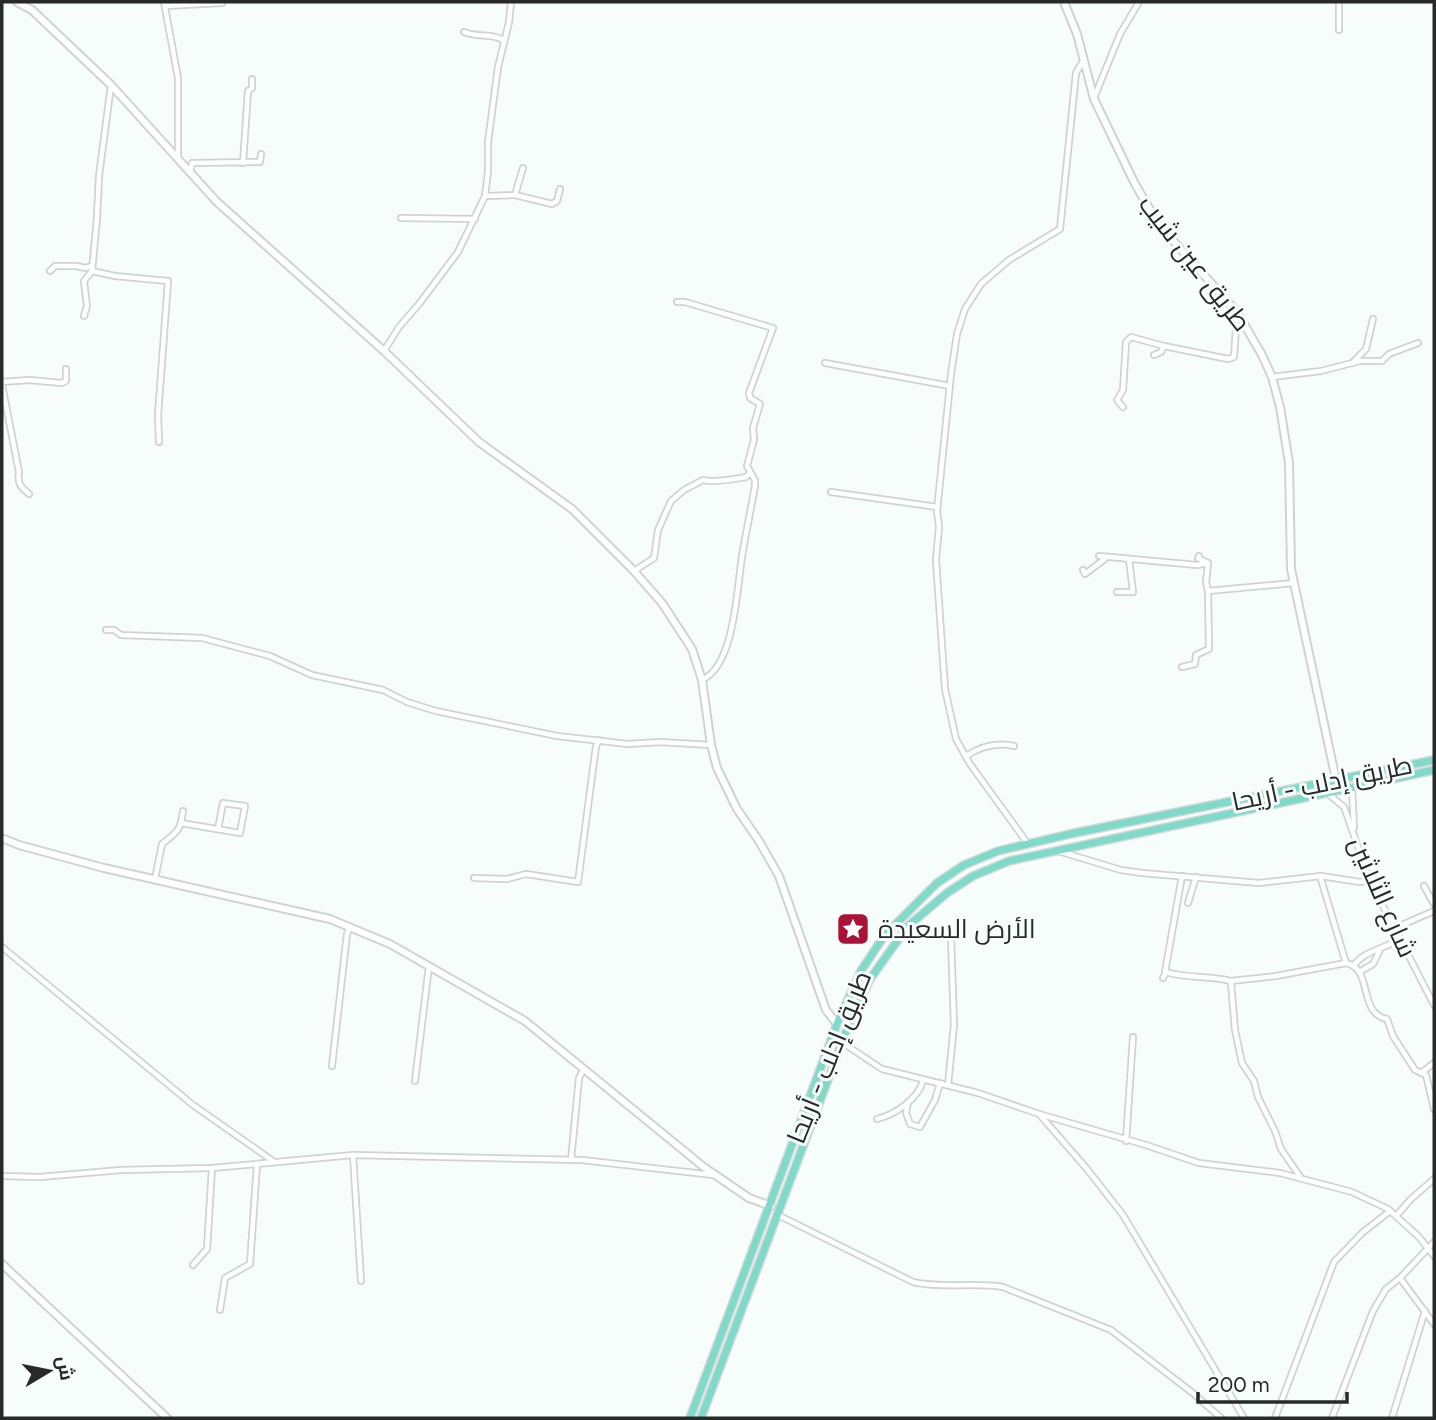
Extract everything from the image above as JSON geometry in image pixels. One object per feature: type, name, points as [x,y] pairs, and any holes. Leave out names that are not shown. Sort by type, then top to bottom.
[{"type":"main road","name":"طريق إدلب - أريحا","points":[[690,1418],[837,1024],[861,971],[884,936],[937,883],[964,865],[998,851],[1434,760]]},
{"type":"main road","name":"طريق إدلب - أريحا","points":[[701,1418],[842,1042],[870,979],[908,926],[947,893],[973,876],[1009,861],[1434,770]]},
{"type":"main road","points":[[1289,790],[1291,800]]},
{"type":"main road","points":[[802,1121],[811,1125]]},
{"type":"street","points":[[17,2],[32,10],[111,85],[217,202],[384,351],[479,442],[572,509],[662,603],[692,649],[702,680],[717,768],[737,808],[779,876],[826,1010],[837,1024]]},
{"type":"street","points":[[384,351],[399,327],[458,252],[485,196],[488,142],[503,40],[509,22],[510,2]]},
{"type":"street","name":"طريق عين شيب","points":[[1065,2],[1077,34],[1094,99],[1115,148],[1159,225],[1237,312],[1272,377],[1289,463],[1291,569],[1336,780]]},
{"type":"street","points":[[1094,99],[1120,34],[1139,2]]},
{"type":"street","points":[[1339,2],[1339,30]]},
{"type":"street","points":[[178,160],[178,78],[164,4],[222,3]]},
{"type":"street","points":[[464,32],[477,37],[498,37],[503,40]]},
{"type":"street","points":[[1029,845],[956,738],[945,690],[936,560],[939,527],[937,508],[957,334],[965,309],[981,284],[1009,260],[1060,229],[1076,73],[1084,61]]},
{"type":"street","points":[[243,163],[248,91],[252,88],[252,79]]},
{"type":"street","points":[[84,316],[87,306],[84,281],[92,268],[100,165],[111,85]]},
{"type":"street","points":[[190,174],[192,163],[260,162],[261,154]]},
{"type":"street","points":[[515,195],[523,168]]},
{"type":"street","points":[[485,196],[515,195],[552,204],[557,201],[560,189]]},
{"type":"street","points":[[401,218],[474,219]]},
{"type":"street","points":[[50,271],[55,266],[92,268],[115,276],[168,281],[158,415],[159,442]]},
{"type":"street","points":[[677,302],[774,328],[749,393],[750,398],[760,404],[748,460],[755,486],[734,623],[715,669],[702,680]]},
{"type":"street","points":[[1123,407],[1117,400],[1123,390],[1126,342],[1131,337],[1228,359],[1234,356],[1237,312]]},
{"type":"street","points":[[1353,363],[1366,349],[1373,319]]},
{"type":"street","points":[[1272,377],[1321,371],[1353,363],[1382,361],[1389,354],[1418,343]]},
{"type":"street","points":[[1154,355],[1161,352],[1164,346]]},
{"type":"street","points":[[825,363],[950,386]]},
{"type":"street","points":[[29,494],[18,482],[19,472],[2,383],[29,380],[62,383],[66,381],[65,369]]},
{"type":"street","points":[[634,571],[654,558],[658,530],[674,497],[704,480],[715,482],[746,477],[750,473]]},
{"type":"street","points":[[831,492],[937,508]]},
{"type":"street","points":[[1099,556],[1198,565],[1208,563]]},
{"type":"street","points":[[1199,556],[1198,558],[1208,563]]},
{"type":"street","points":[[1083,569],[1085,574],[1106,557]]},
{"type":"street","points":[[1117,592],[1133,592],[1129,559]]},
{"type":"street","points":[[1182,667],[1195,664],[1196,655],[1209,649],[1206,582],[1208,563]]},
{"type":"street","points":[[1208,591],[1294,583]]},
{"type":"street","points":[[106,630],[114,630],[121,635],[202,638],[270,656],[312,675],[383,690],[407,702],[436,711],[558,736],[628,744],[660,742],[711,745]]},
{"type":"street","points":[[474,878],[508,879],[526,874],[578,882],[599,740]]},
{"type":"street","points":[[966,756],[1000,744],[1014,746]]},
{"type":"street","points":[[1352,788],[1356,839]]},
{"type":"street","name":"شارع الثلاثين","points":[[1326,793],[1344,807],[1371,880],[1434,1006]]},
{"type":"street","points":[[181,823],[240,833],[245,806],[223,803],[218,829]]},
{"type":"street","points":[[155,879],[162,844],[176,835],[183,811]]},
{"type":"street","points":[[2,838],[55,855],[330,919],[390,944],[525,1021],[671,1142],[749,1198],[771,1206]]},
{"type":"street","points":[[1056,851],[1121,870],[1182,876],[1259,883],[1320,876],[1360,882],[1371,880]]},
{"type":"street","points":[[1163,978],[1182,876]]},
{"type":"street","points":[[1320,876],[1346,963]]},
{"type":"street","points":[[1188,903],[1196,877]]},
{"type":"street","points":[[1424,886],[1434,904]]},
{"type":"street","points":[[1395,928],[1434,911]]},
{"type":"street","points":[[332,1066],[349,927]]},
{"type":"street","points":[[948,1085],[954,1025],[951,937]]},
{"type":"street","points":[[1354,965],[1368,953],[1400,939]]},
{"type":"street","points":[[2,947],[192,1105],[274,1161]]},
{"type":"street","points":[[1361,971],[1373,964],[1380,950]]},
{"type":"street","points":[[1165,972],[1231,981],[1346,963],[1354,965],[1361,971],[1373,1013],[1379,1018],[1387,1019],[1393,1036],[1415,1070],[1426,1075],[1434,1109]]},
{"type":"street","points":[[415,1081],[429,965]]},
{"type":"street","points":[[1231,981],[1235,1030],[1243,1067],[1254,1081],[1258,1097],[1281,1149],[1301,1179]]},
{"type":"street","points":[[1126,1141],[1133,1037]]},
{"type":"street","points":[[842,1042],[882,1069],[948,1085],[1199,1163],[1262,1170],[1352,1192],[1390,1211],[1434,1256]]},
{"type":"street","points":[[1421,1073],[1434,1063]]},
{"type":"street","points":[[571,1160],[579,1078],[583,1070]]},
{"type":"street","points":[[877,1119],[899,1111],[923,1081]]},
{"type":"street","points":[[908,1102],[907,1118],[910,1124],[920,1127],[935,1100],[940,1083]]},
{"type":"street","points":[[1039,1114],[1087,1168],[1123,1215],[1244,1418]]},
{"type":"street","points":[[353,1155],[361,1281]]},
{"type":"street","points":[[2,1176],[40,1177],[121,1170],[212,1168],[353,1155],[571,1160],[717,1176]]},
{"type":"street","points":[[220,1310],[225,1278],[250,1264],[257,1165]]},
{"type":"street","points":[[194,1265],[207,1249],[212,1168]]},
{"type":"street","points":[[1396,1216],[1434,1179]]},
{"type":"street","points":[[1275,1418],[1334,1262],[1362,1233],[1390,1211]]},
{"type":"street","points":[[777,1214],[913,1282],[925,1285],[1003,1287],[1111,1329],[1221,1418]]},
{"type":"street","points":[[1332,1418],[1373,1311],[1386,1289],[1434,1242]]},
{"type":"street","points":[[2,1264],[167,1418]]},
{"type":"street","points":[[1400,1278],[1434,1324]]},
{"type":"street","points":[[1392,1418],[1425,1311]]},
{"type":"place","name":"الأرض السعيدة","points":[[853,929]]}]
